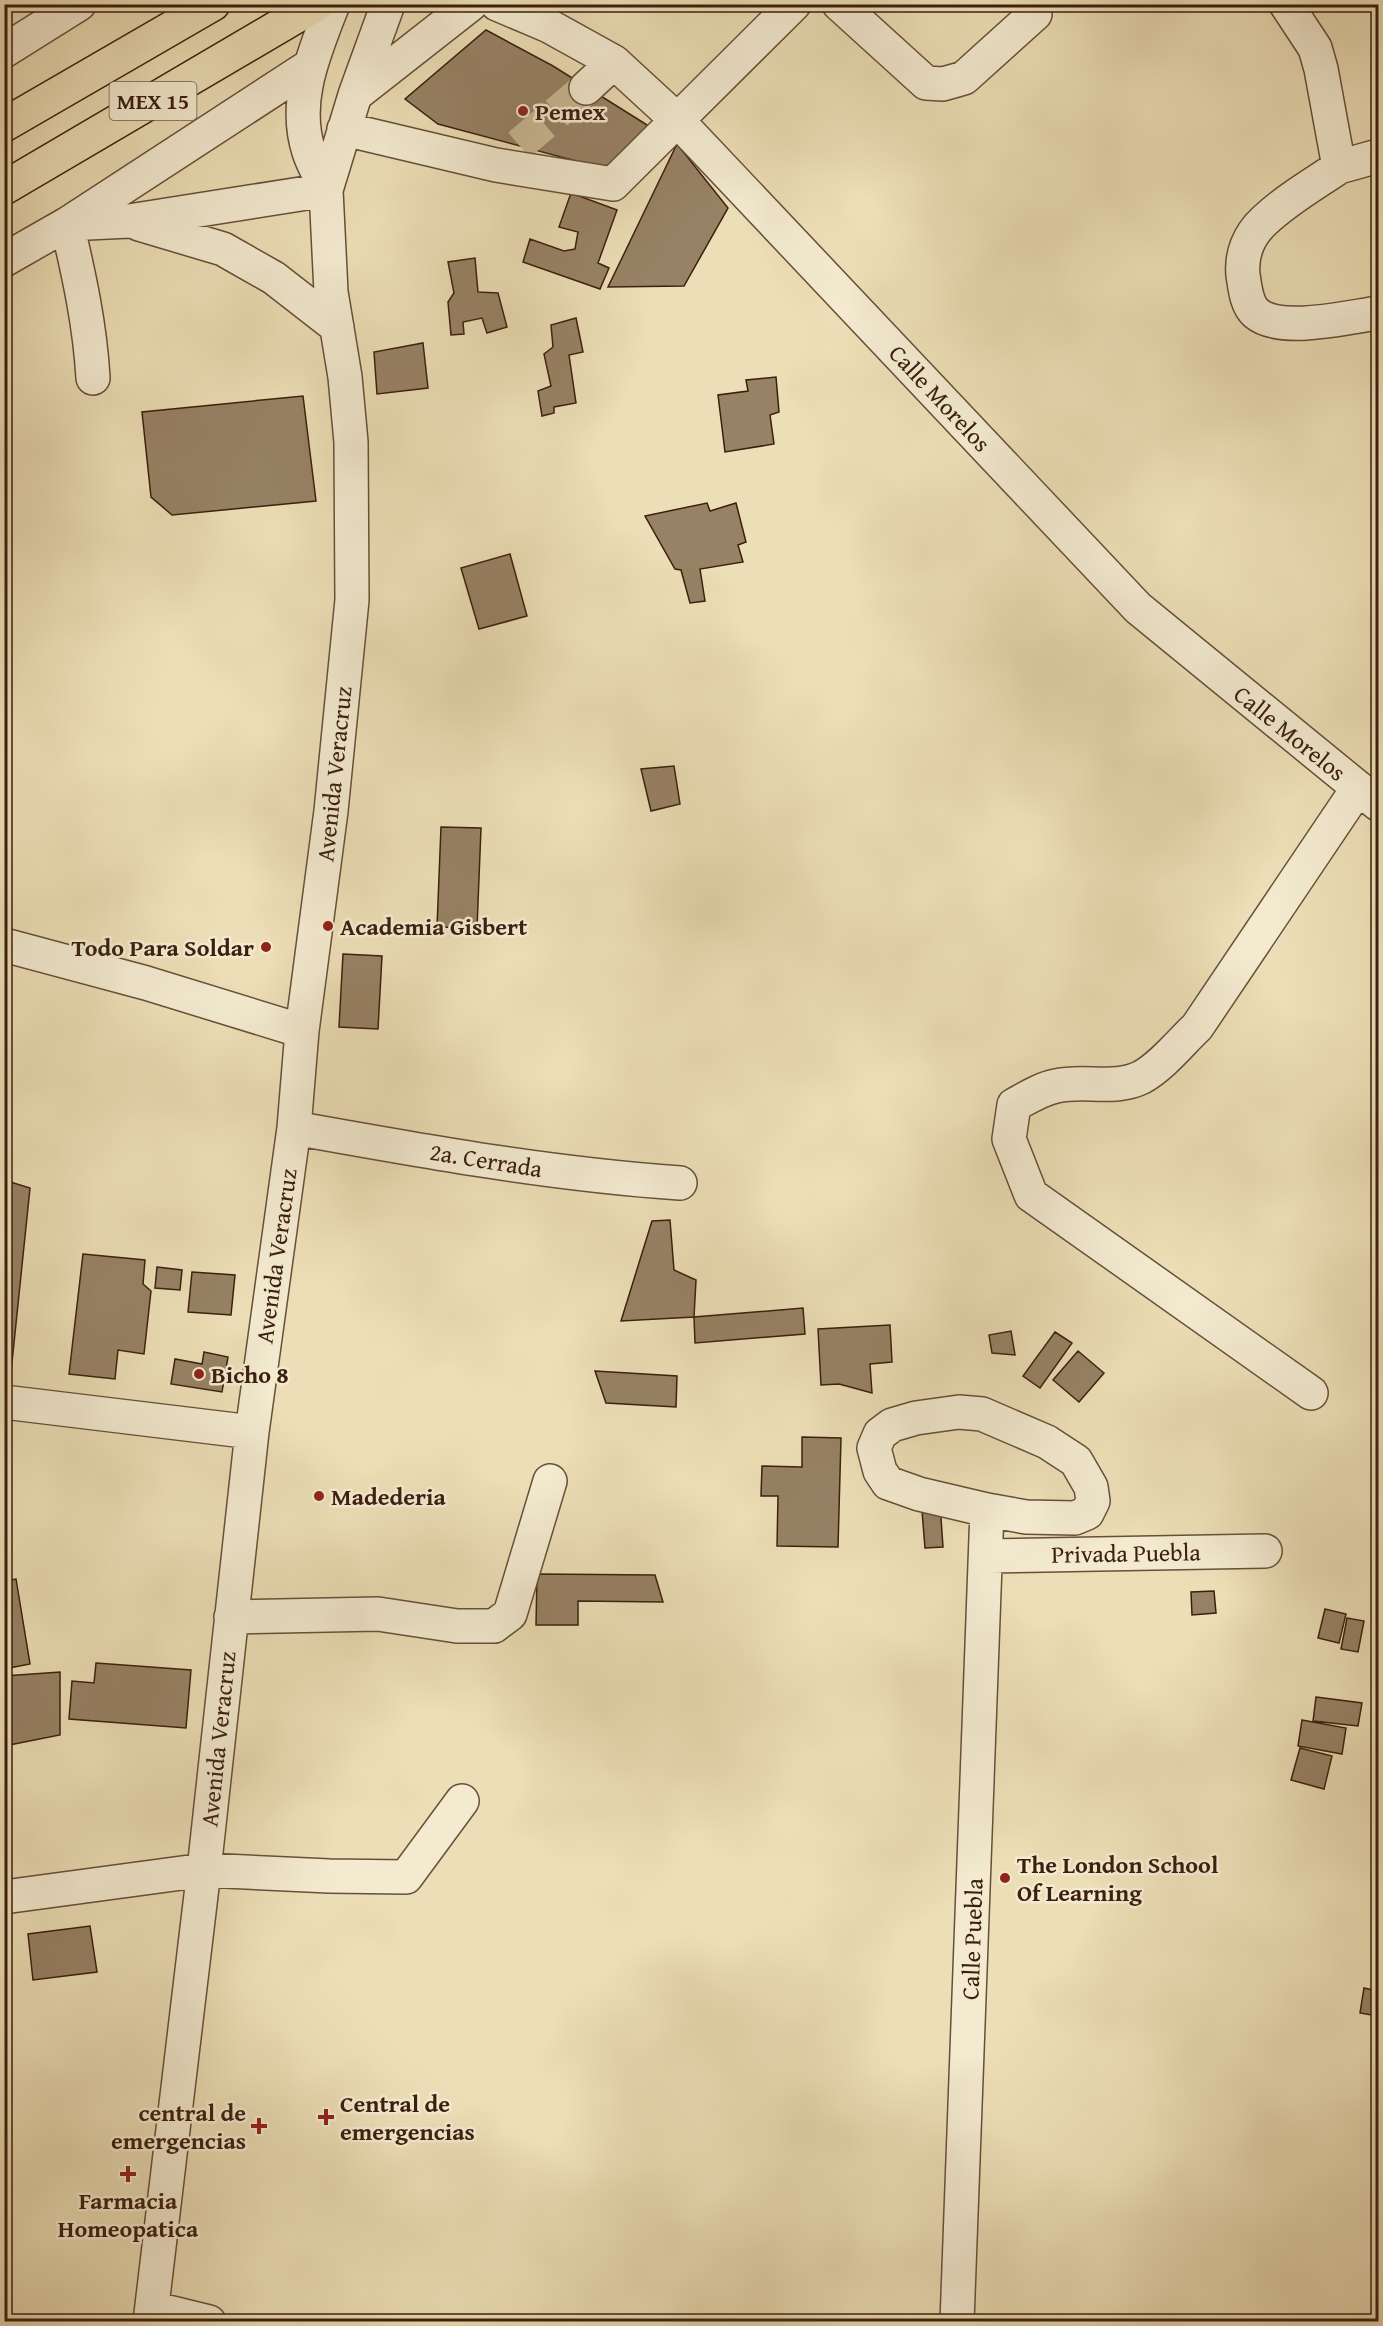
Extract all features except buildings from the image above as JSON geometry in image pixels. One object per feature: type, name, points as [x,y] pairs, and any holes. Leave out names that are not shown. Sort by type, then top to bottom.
[{"type":"main road","name":"MEX 15","points":[[4,124],[213,4]]},
{"type":"main road","name":"MEX 15","points":[[4,188],[309,9]]},
{"type":"street","name":"Avenida Veracruz","points":[[326,190],[308,151],[302,112],[308,68],[333,4]]},
{"type":"street","name":"Avenida Veracruz","points":[[142,2317],[204,1870],[252,1432],[294,1128],[302,1031],[331,811],[352,600],[351,442],[338,327],[331,292],[326,190],[355,95],[387,4]]},
{"type":"street","points":[[355,95],[471,4]]},
{"type":"street","name":"Calle Morelos","points":[[497,4],[549,26],[614,62],[678,120],[1138,608],[1368,796]]},
{"type":"street","points":[[344,129],[507,155],[613,184],[794,4]]},
{"type":"street","points":[[839,4],[926,83],[943,84],[964,78],[1035,14]]},
{"type":"street","points":[[1286,4],[1315,48],[1339,167]]},
{"type":"street","points":[[4,51],[70,7]]},
{"type":"street","points":[[586,88],[614,62]]},
{"type":"street","points":[[4,260],[67,224],[308,68]]},
{"type":"street","points":[[1378,156],[1339,167],[1263,222],[1249,240],[1243,253],[1246,296],[1255,313],[1271,321],[1297,323],[1378,313]]},
{"type":"street","points":[[67,224],[129,221],[326,190]]},
{"type":"street","points":[[129,221],[223,249],[274,278],[338,327]]},
{"type":"street","points":[[67,224],[83,291],[93,378]]},
{"type":"street","points":[[1311,1394],[1031,1195],[1009,1139],[1014,1106],[1037,1092],[1056,1085],[1084,1083],[1113,1085],[1142,1077],[1171,1053],[1197,1027],[1368,796]]},
{"type":"street","points":[[4,945],[146,983],[302,1031]]},
{"type":"street","name":"2a. Cerrada","points":[[294,1128],[469,1159],[610,1178],[680,1183]]},
{"type":"street","points":[[4,1402],[252,1432]]},
{"type":"street","points":[[959,1412],[982,1414],[1047,1442],[1076,1461],[1091,1487],[1093,1501],[1087,1513],[1075,1518],[1026,1517],[987,1510],[919,1494],[888,1483],[880,1471],[874,1448],[880,1434],[892,1425],[916,1418],[959,1412]]},
{"type":"street","points":[[231,1617],[378,1614],[457,1626],[494,1626],[510,1614],[550,1481]]},
{"type":"street","name":"Calle Puebla","points":[[957,2322],[987,1510]]},
{"type":"street","name":"Privada Puebla","points":[[987,1556],[1265,1551]]},
{"type":"street","points":[[4,1897],[204,1870],[406,1877],[462,1801]]},
{"type":"street","points":[[142,2317],[209,2322]]},
{"type":"tunnel","points":[[519,145],[586,88]]},
{"type":"place","name":"Pemex","points":[[523,111]]},
{"type":"place","name":"Academia Gisbert","points":[[328,926]]},
{"type":"place","name":"Todo Para Soldar","points":[[266,947]]},
{"type":"place","name":"Bicho 8","points":[[199,1374]]},
{"type":"place","name":"Madederia","points":[[319,1496]]},
{"type":"place","name":"The London School Of Learning","points":[[1005,1878]]},
{"type":"place","name":"Central de emergencias","points":[[326,2117]]},
{"type":"place","name":"central de emergencias","points":[[259,2126]]},
{"type":"place","name":"Farmacia Homeopatica","points":[[128,2174]]}]
